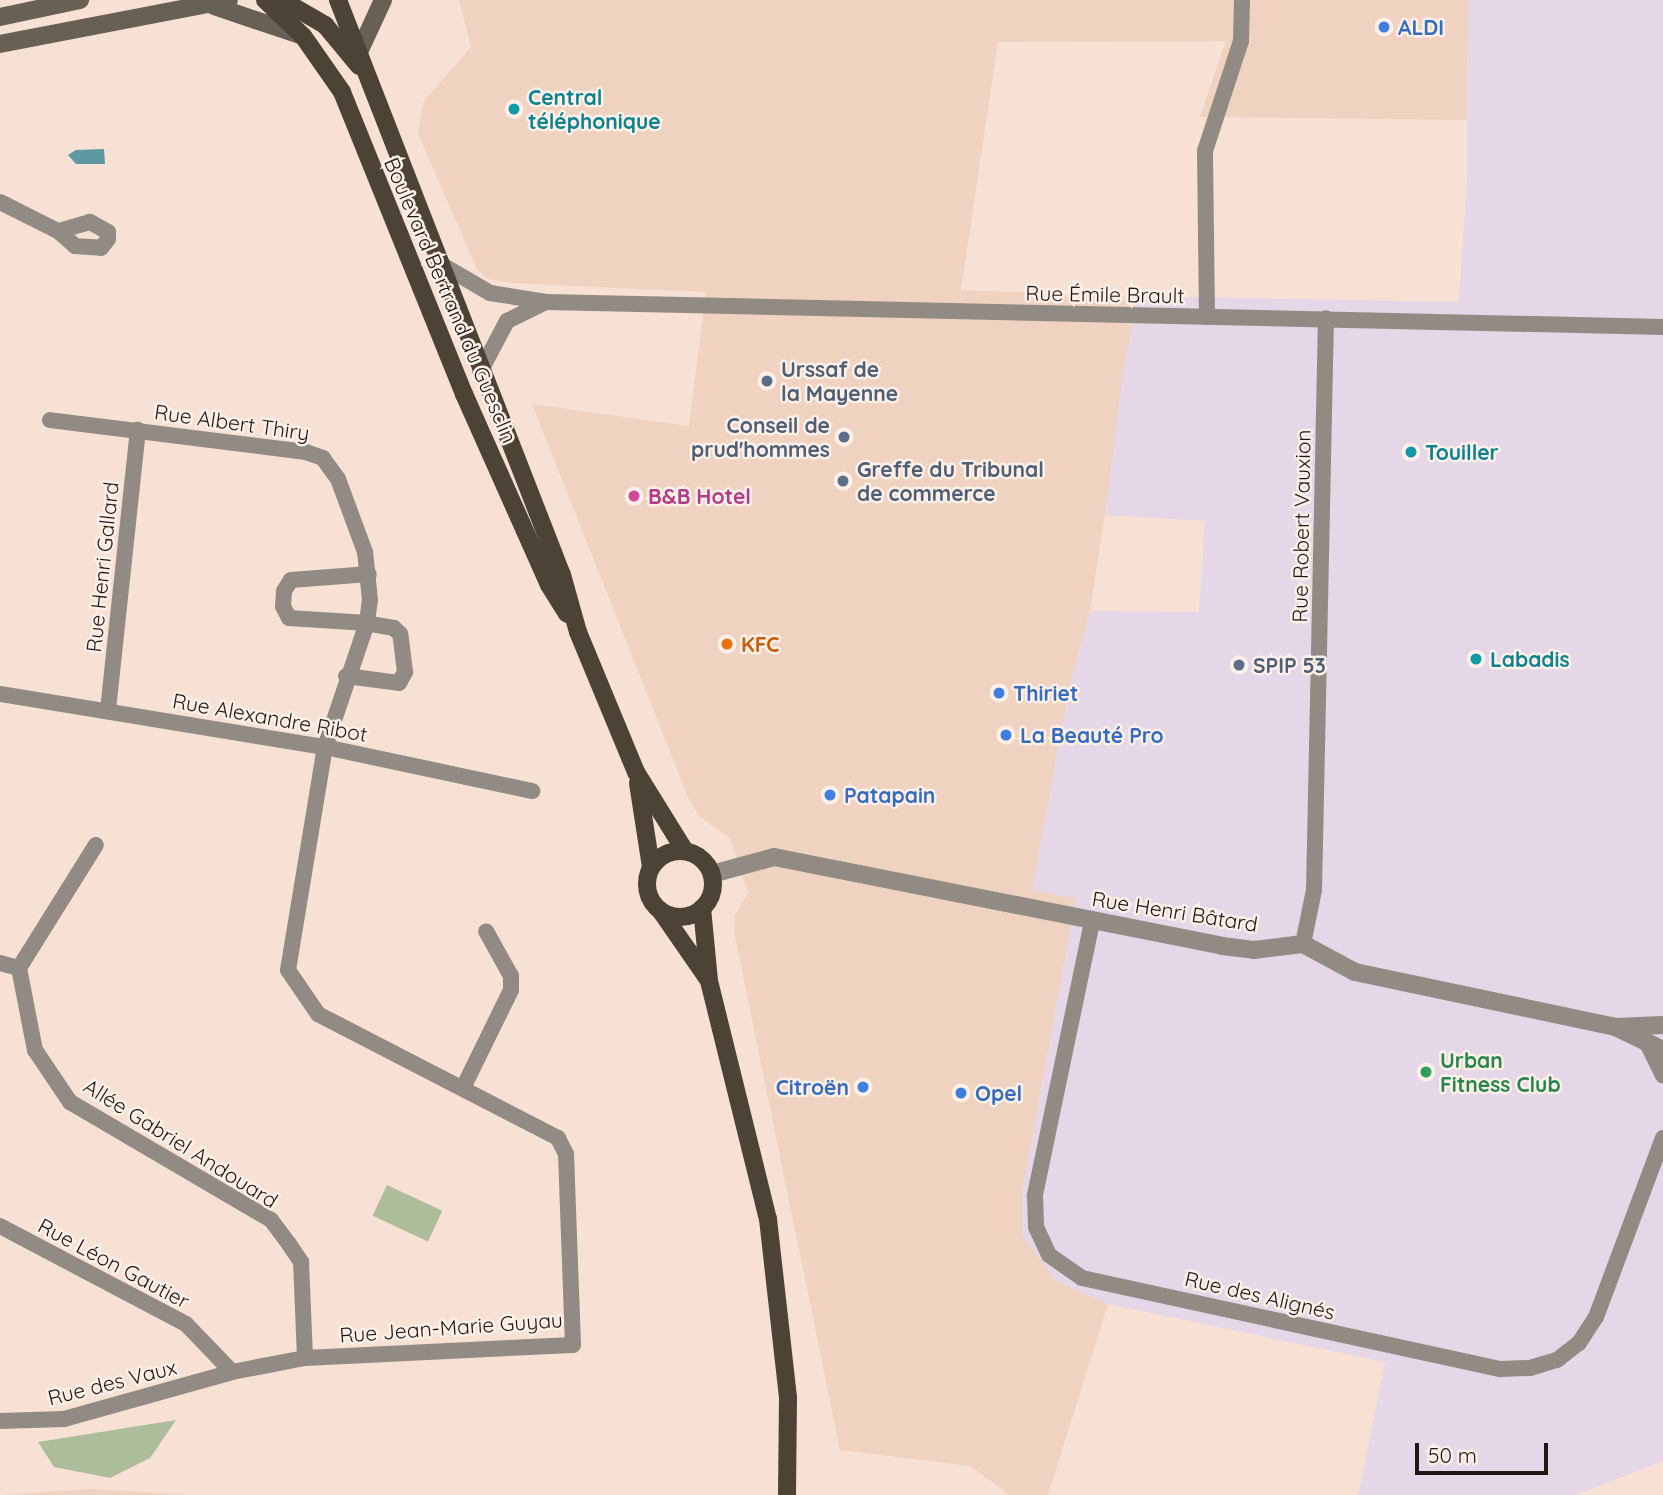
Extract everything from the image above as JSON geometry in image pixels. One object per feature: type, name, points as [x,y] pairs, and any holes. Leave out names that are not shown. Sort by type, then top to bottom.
[{"type":"main road","points":[[0,17],[80,0]]},
{"type":"main road","name":"Boulevard Bertrand du Guesclin","points":[[265,0],[303,36],[342,92],[470,406],[549,585],[578,632]]},
{"type":"main road","points":[[282,0],[335,34],[363,72]]},
{"type":"main road","name":"Boulevard Bertrand du Guesclin","points":[[338,0],[437,262],[562,575],[578,632],[636,772],[685,851]]},
{"type":"main road","points":[[359,52],[383,0]]},
{"type":"main road","points":[[0,44],[221,3],[303,36]]},
{"type":"main road","name":"Boulevard Bertrand du Guesclin","points":[[636,772],[652,867]]},
{"type":"main road","points":[[660,910],[681,916],[702,908],[712,893],[712,874],[702,859],[685,851],[666,854],[652,867],[649,895],[709,981]]},
{"type":"main road","points":[[702,908],[709,981],[768,1219],[788,1398],[787,1495]]},
{"type":"street","points":[[1207,317],[1205,151],[1241,41],[1242,0]]},
{"type":"street","points":[[0,202],[58,231]]},
{"type":"street","name":"Rue Émile Brault","points":[[437,262],[490,293],[546,302],[1663,327]]},
{"type":"street","name":"Rue Émile Brault","points":[[480,372],[507,321],[546,302]]},
{"type":"street","name":"Rue Robert Vauxion","points":[[1303,944],[1314,891],[1326,318]]},
{"type":"street","name":"Rue Albert Thiry","points":[[50,420],[138,430],[323,458],[338,480],[369,574],[367,623],[346,676],[325,747]]},
{"type":"street","name":"Rue Henri Gallard","points":[[108,709],[138,430]]},
{"type":"street","points":[[346,676],[399,683],[405,672],[400,634],[394,628],[367,623],[302,623],[289,618],[283,606],[291,580],[369,574]]},
{"type":"street","name":"Rue Alexandre Ribot","points":[[0,694],[108,709],[325,747],[532,791]]},
{"type":"street","name":"Rue Jean-Marie Guyau","points":[[232,1372],[305,1358],[573,1345],[566,1154],[558,1138],[542,1127],[317,1014],[288,970],[325,747]]},
{"type":"street","points":[[0,963],[19,968],[96,845]]},
{"type":"street","name":"Rue Henri Bâtard","points":[[712,874],[774,857],[1092,922],[1254,950],[1303,944]]},
{"type":"street","name":"Rue des Alignés","points":[[1092,922],[1035,1196],[1037,1227],[1044,1247],[1058,1264],[1082,1278],[1500,1369],[1530,1368],[1557,1360],[1579,1343],[1596,1317],[1663,1138]]},
{"type":"street","points":[[463,1088],[511,990],[511,976],[486,931]]},
{"type":"street","points":[[1303,944],[1355,972],[1615,1027],[1663,1026]]},
{"type":"street","name":"Allée Gabriel Andouard","points":[[19,968],[35,1050],[46,1073],[70,1102],[271,1220],[289,1244],[301,1262],[305,1358]]},
{"type":"street","points":[[1615,1027],[1655,1047],[1663,1076]]},
{"type":"street","name":"Rue Léon Gautier","points":[[0,1226],[186,1324],[232,1372]]},
{"type":"street","name":"Rue des Vaux","points":[[0,1421],[64,1419],[232,1372]]},
{"type":"shaded area","points":[[459,0],[1468,0],[1467,120],[1200,117],[1226,41],[998,42],[961,290],[1138,296],[1090,611],[1069,689],[1032,890],[1076,898],[1022,1193],[1022,1235],[1057,1281],[1108,1304],[1048,1495],[1010,1495],[970,1466],[840,1450],[734,932],[735,915],[748,893],[730,838],[700,817],[689,800],[532,404],[689,426],[706,292],[509,283],[488,279],[477,269],[418,134],[423,102],[471,47]]},
{"type":"shaded area","points":[[1468,0],[1663,0],[1663,1461],[1575,1495],[1358,1495],[1385,1362],[1108,1304],[1057,1281],[1022,1235],[1022,1193],[1076,899],[1032,890],[1069,689],[1090,611],[1199,612],[1205,521],[1105,515],[1123,371],[1138,296],[1459,302],[1467,177]]},
{"type":"shaded area","points":[[91,1489],[192,1495],[3,1495]]},
{"type":"green space","points":[[387,1185],[442,1211],[428,1242],[373,1216]]},
{"type":"green space","points":[[176,1420],[150,1458],[110,1478],[54,1467],[38,1442]]},
{"type":"water","points":[[104,149],[105,164],[76,164],[68,155],[76,150]]},
{"type":"place","name":"ALDI","points":[[1384,27]]},
{"type":"place","name":"Central téléphonique","points":[[514,109]]},
{"type":"place","name":"Urssaf de la Mayenne","points":[[767,381]]},
{"type":"place","name":"Conseil de prud'hommes","points":[[844,437]]},
{"type":"place","name":"Touiller","points":[[1411,452]]},
{"type":"place","name":"Greffe du Tribunal de commerce","points":[[843,481]]},
{"type":"place","name":"B&B Hotel","points":[[634,496]]},
{"type":"place","name":"KFC","points":[[727,644]]},
{"type":"place","name":"Labadis","points":[[1476,659]]},
{"type":"place","name":"SPIP 53","points":[[1239,665]]},
{"type":"place","name":"Thiriet","points":[[999,693]]},
{"type":"place","name":"La Beauté Pro","points":[[1006,735]]},
{"type":"place","name":"Patapain","points":[[830,795]]},
{"type":"place","name":"Urban Fitness Club","points":[[1426,1072]]},
{"type":"place","name":"Citroën","points":[[863,1087]]},
{"type":"place","name":"Opel","points":[[961,1093]]}]
